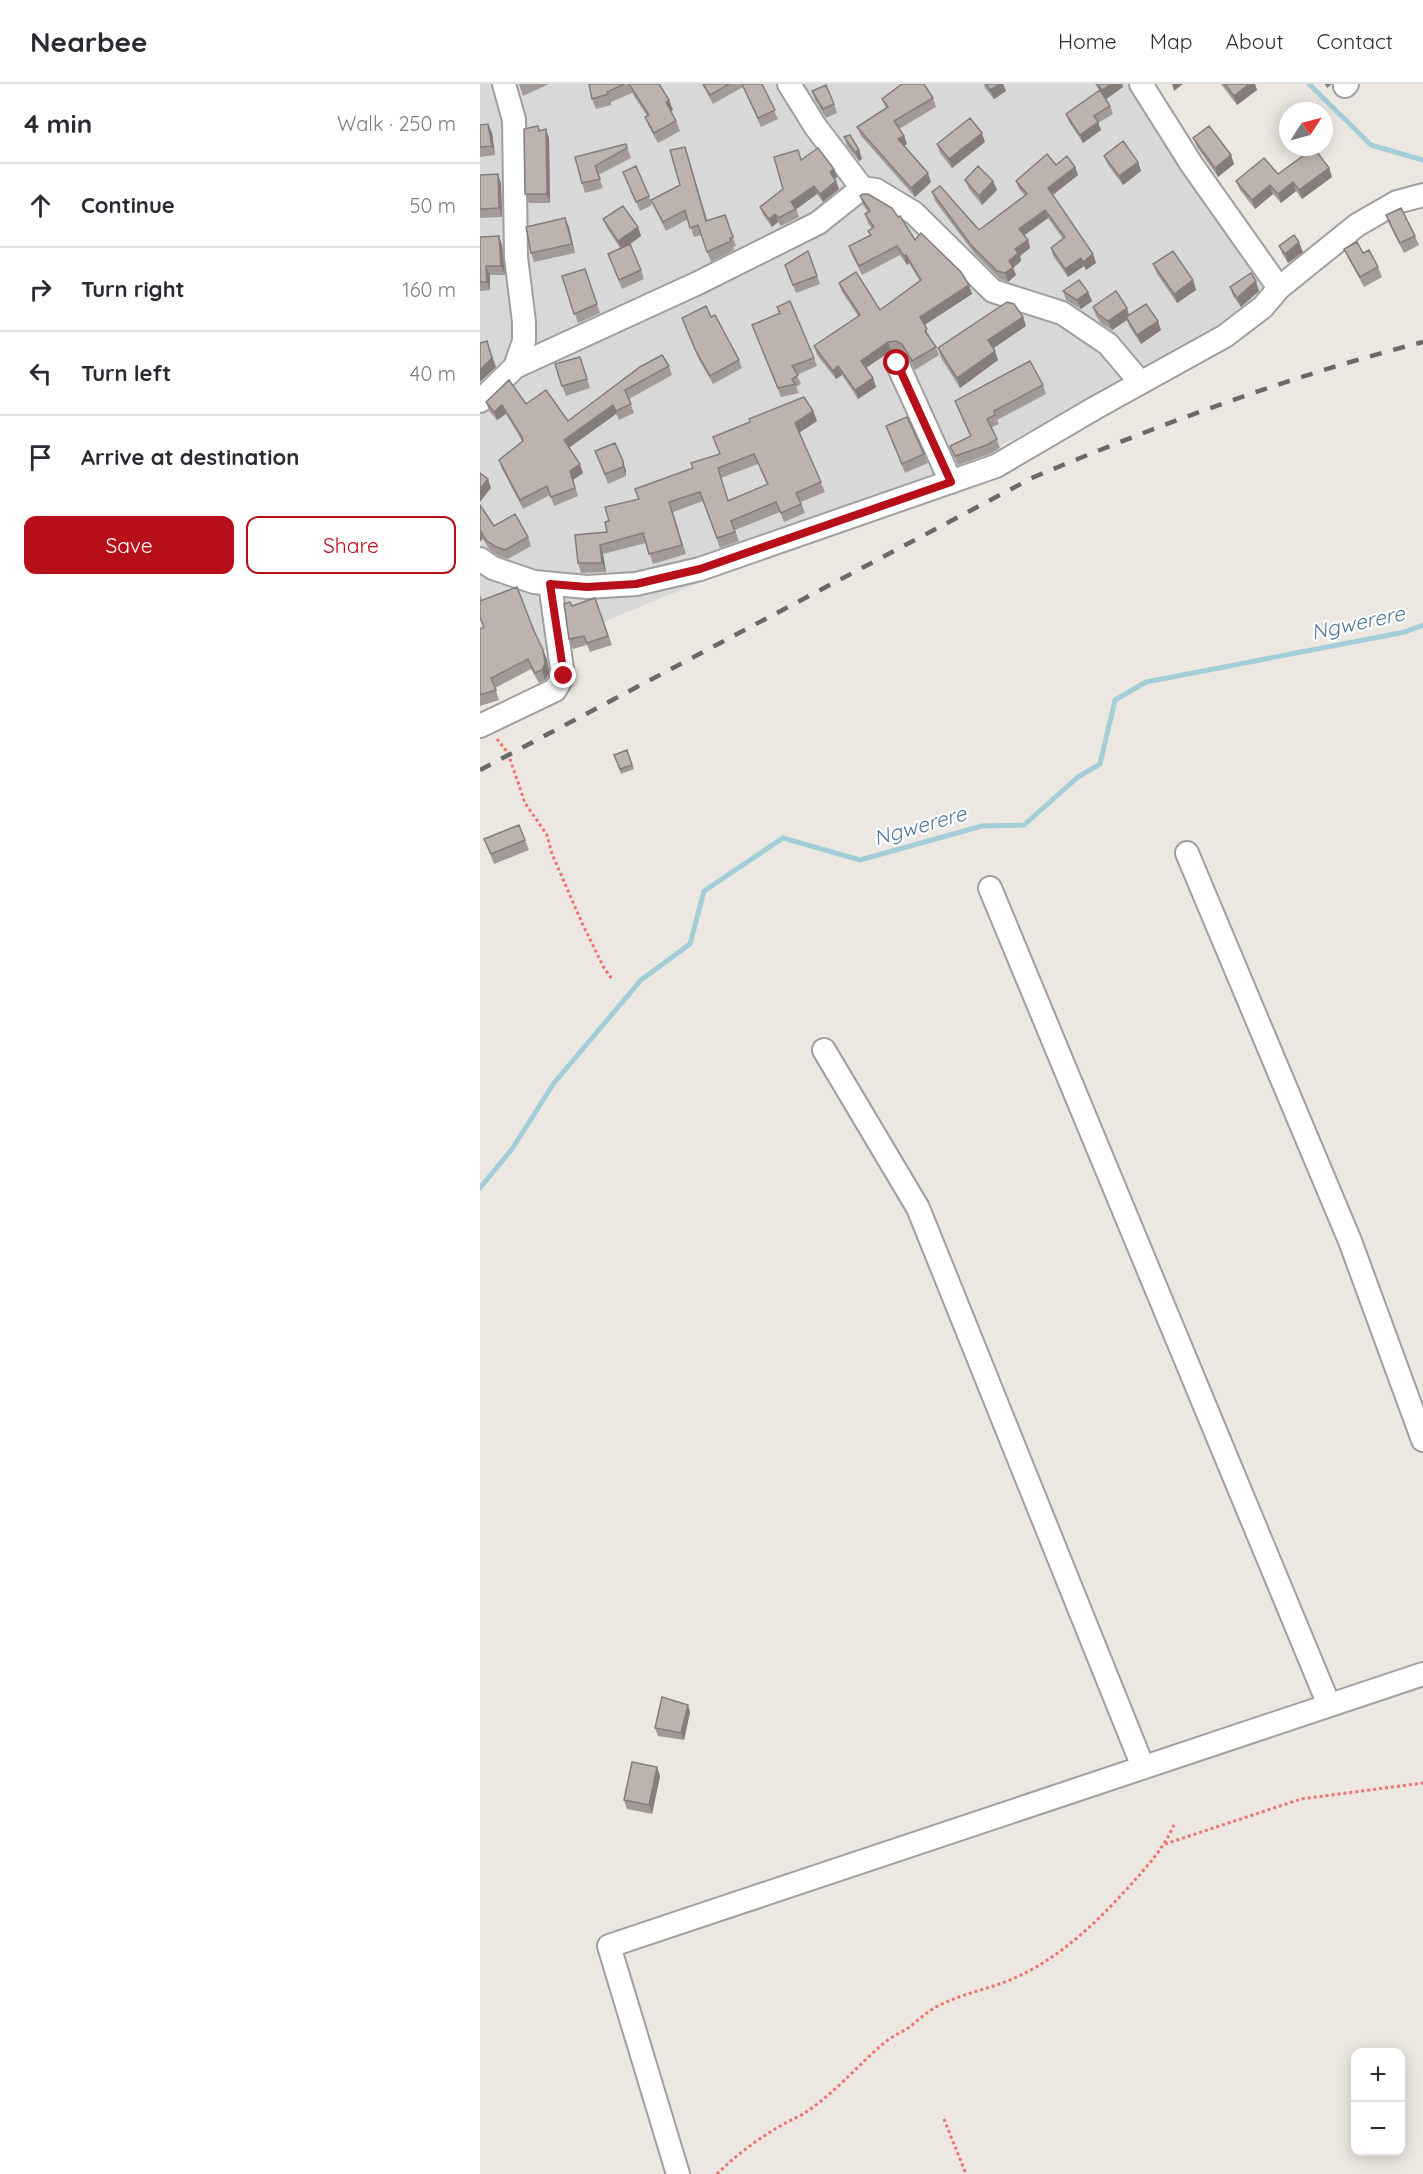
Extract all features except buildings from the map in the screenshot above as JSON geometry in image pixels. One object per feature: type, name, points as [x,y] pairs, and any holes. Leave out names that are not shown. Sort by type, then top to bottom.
[{"type":"street","points":[[504,84],[514,120],[516,256],[524,322],[524,341],[515,367]]},
{"type":"street","points":[[789,84],[815,126],[862,188],[876,190],[914,213],[993,291],[1062,314],[1108,344],[1140,382]]},
{"type":"street","points":[[1141,84],[1192,165],[1279,288]]},
{"type":"street","points":[[480,401],[515,367],[698,283],[818,223],[862,188]]},
{"type":"street","points":[[480,559],[493,568],[534,582],[587,587],[636,584],[700,569],[996,466],[1140,382],[1225,336],[1263,308],[1279,288],[1357,225],[1397,202],[1423,195]]},
{"type":"street","points":[[897,363],[951,482]]},
{"type":"street","points":[[480,726],[555,690],[564,676],[550,584]]},
{"type":"street","points":[[1188,852],[1350,1241],[1423,1440]]},
{"type":"street","points":[[990,888],[1329,1705]]},
{"type":"street","points":[[824,1050],[918,1208],[1143,1767]]},
{"type":"street","points":[[678,2174],[609,1946],[1423,1674]]},
{"type":"path","points":[[508,753],[525,803],[547,835],[552,854],[583,925],[604,968],[612,979]]},
{"type":"path","points":[[1165,1844],[1301,1799],[1423,1783]]},
{"type":"path","points":[[717,2174],[747,2148],[806,2112],[885,2042],[910,2027],[928,2011],[979,1989],[1018,1977],[1053,1958],[1104,1914],[1148,1867],[1165,1844],[1174,1825]]},
{"type":"path","points":[[944,2119],[966,2174]]},
{"type":"shaded area","points":[[480,84],[1142,84],[1285,299],[868,514],[617,616],[480,682]]},
{"type":"waterway","points":[[1309,84],[1371,145],[1423,160]]},
{"type":"waterway","name":"Ngwerere","points":[[480,1188],[512,1149],[554,1083],[641,980],[690,944],[704,891],[783,838],[860,860],[982,826],[1024,825],[1078,777],[1100,764],[1115,700],[1146,682],[1405,632],[1423,625]]},
{"type":"railway","points":[[480,770],[1034,477],[1226,402],[1373,355],[1423,342]]},
{"type":"route","points":[[564,676],[550,584],[587,587],[636,584],[700,569],[951,482],[897,363]]}]
